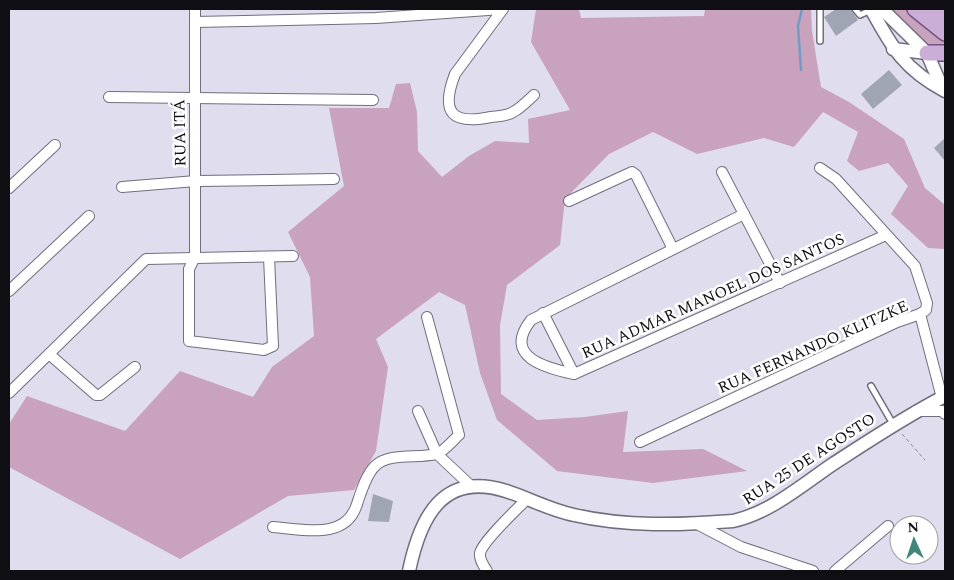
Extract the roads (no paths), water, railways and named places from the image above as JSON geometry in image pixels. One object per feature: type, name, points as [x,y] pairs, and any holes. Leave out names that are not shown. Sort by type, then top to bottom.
[{"type":"main road","points":[[915,9],[945,33]]},
{"type":"main road","points":[[932,9],[945,20]]},
{"type":"main road","points":[[926,53],[945,53]]},
{"type":"street","name":"RUA ITÁ","points":[[194,9],[195,257],[189,269],[189,341],[264,350],[273,346],[268,257]]},
{"type":"street","points":[[195,22],[376,18],[454,10],[502,9]]},
{"type":"street","points":[[502,9],[455,74],[452,82],[450,105],[453,115],[458,119],[472,121],[512,113],[534,94]]},
{"type":"street","points":[[871,9],[893,49],[915,73],[944,87]]},
{"type":"street","points":[[882,9],[926,53],[944,87]]},
{"type":"street","points":[[893,49],[926,53]]},
{"type":"street","points":[[944,87],[941,63],[945,58]]},
{"type":"street","points":[[109,97],[373,100]]},
{"type":"street","points":[[9,188],[55,145]]},
{"type":"street","points":[[820,168],[836,179],[914,266],[926,303],[926,310],[920,314]]},
{"type":"street","points":[[570,201],[632,172],[636,175],[673,249]]},
{"type":"street","points":[[722,172],[780,283]]},
{"type":"street","points":[[122,187],[196,181],[334,179]]},
{"type":"street","name":"RUA ADMAR MANOEL DOS SANTOS","points":[[744,214],[531,320],[523,331],[522,342],[524,352],[537,365],[574,374],[886,235]]},
{"type":"street","points":[[9,292],[89,216]]},
{"type":"street","points":[[9,393],[146,259],[292,256]]},
{"type":"street","points":[[543,313],[574,374]]},
{"type":"street","name":"RUA FERNANDO KLITZKE","points":[[640,442],[897,322],[920,314],[944,397]]},
{"type":"street","points":[[273,528],[321,531],[337,528],[347,521],[356,509],[362,490],[376,466],[387,460],[437,454],[459,435],[460,431],[427,317]]},
{"type":"street","points":[[50,354],[96,395],[100,395],[135,368]]},
{"type":"street","name":"RUA 25 DE AGOSTO","points":[[410,571],[414,547],[428,513],[450,492],[471,486],[504,490],[573,515],[646,524],[698,524],[746,518],[778,502],[893,424],[944,397]]},
{"type":"street","points":[[418,411],[437,454],[471,486]]},
{"type":"street","points":[[916,412],[942,411],[945,414]]},
{"type":"street","points":[[487,571],[482,563],[480,554],[484,543],[527,499]]},
{"type":"street","points":[[698,524],[741,547],[813,571]]},
{"type":"street","points":[[835,571],[888,526]]},
{"type":"lane","points":[[820,9],[820,41]]},
{"type":"lane","points":[[855,9],[860,15],[871,9]]},
{"type":"lane","points":[[871,386],[893,424]]},
{"type":"waterway","points":[[801,70],[798,26],[802,9]]}]
